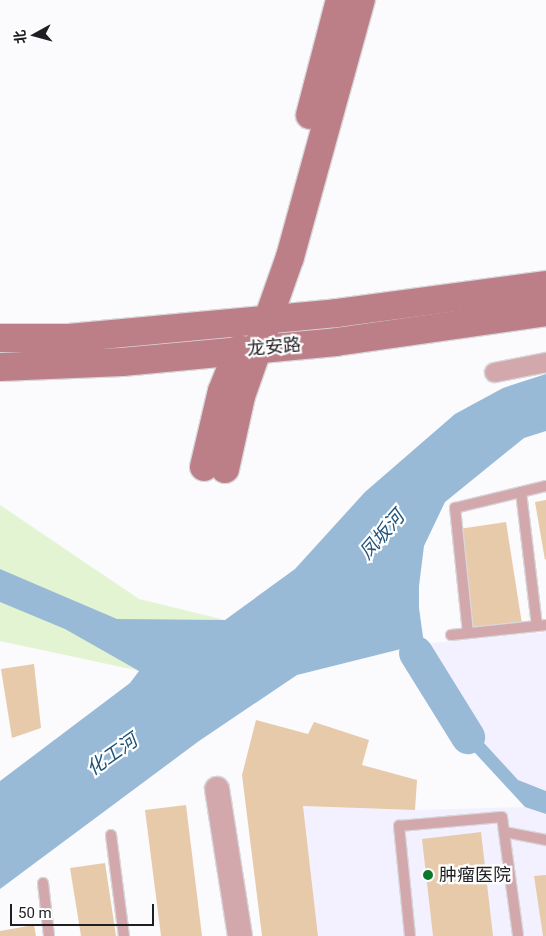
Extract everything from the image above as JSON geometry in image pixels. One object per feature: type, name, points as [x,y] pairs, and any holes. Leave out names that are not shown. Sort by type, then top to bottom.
[{"type":"main road","points":[[214,468],[222,391],[248,350],[258,321],[273,255],[340,0]]},
{"type":"main road","points":[[258,321],[290,257],[361,0]]},
{"type":"main road","name":"龙安路","points":[[0,338],[69,338],[336,314],[546,285]]},
{"type":"main road","name":"龙安路","points":[[0,367],[68,366],[336,342],[546,312]]},
{"type":"street","points":[[494,372],[546,362]]},
{"type":"street","points":[[217,789],[240,936]]},
{"type":"lane","points":[[468,633],[455,508],[546,486]]},
{"type":"lane","points":[[451,635],[542,625],[521,492]]},
{"type":"lane","points":[[410,936],[399,826],[502,816],[518,936]]},
{"type":"lane","points":[[505,832],[546,840]]},
{"type":"lane","points":[[111,834],[124,936]]},
{"type":"lane","points":[[42,883],[49,936]]},
{"type":"shaded area","points":[[546,632],[546,791],[518,780],[440,695],[424,644]]},
{"type":"shaded area","name":"肿瘤医院","points":[[303,806],[415,810],[525,807],[546,814],[546,936],[318,936]]},
{"type":"green space","points":[[0,505],[139,599],[225,620],[140,671],[0,641]]},
{"type":"water","points":[[546,374],[546,431],[524,438],[445,502],[424,546],[419,586],[419,608],[424,644],[440,695],[518,780],[546,791],[546,814],[525,807],[429,703],[405,648],[297,675],[199,741],[0,889],[0,781],[130,683],[139,671],[65,629],[0,602],[0,569],[117,619],[225,620],[295,569],[365,492],[455,414],[503,388]]},
{"type":"building","points":[[546,500],[546,559],[545,560],[535,502]]},
{"type":"building","points":[[506,522],[522,624],[474,631],[459,529]]},
{"type":"building","points":[[34,664],[41,728],[12,738],[1,669]]},
{"type":"building","points":[[256,720],[308,734],[314,722],[369,740],[362,765],[417,780],[415,810],[303,806],[318,936],[262,936],[242,775]]},
{"type":"building","points":[[186,805],[202,936],[161,936],[145,810]]},
{"type":"building","points":[[481,832],[493,936],[433,936],[422,839]]},
{"type":"building","points":[[105,863],[116,936],[81,936],[70,868]]},
{"type":"building","points":[[546,875],[546,936],[543,936],[534,876]]},
{"type":"building","points":[[34,925],[36,936],[0,936],[0,931]]},
{"type":"waterway","points":[[416,653],[468,737]]},
{"type":"place","name":"肿瘤医院","points":[[428,875]]},
{"type":"water label","name":"凤坂河","points":[[382,535]]},
{"type":"water label","name":"化工河","points":[[112,755]]}]
